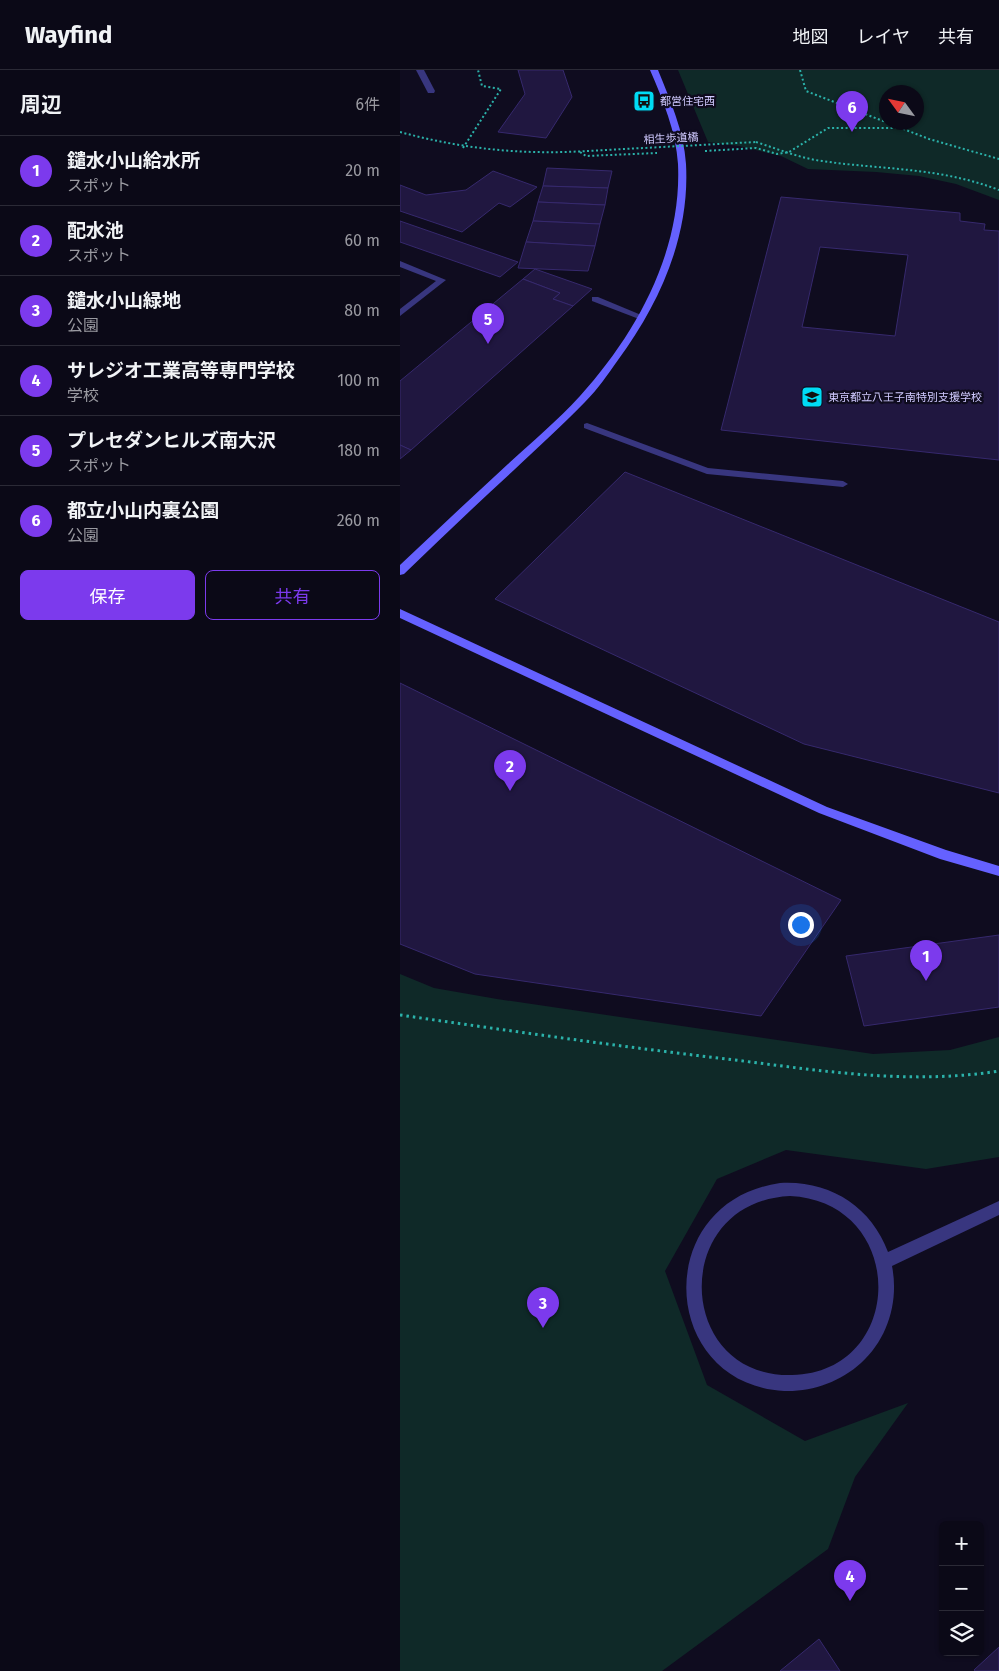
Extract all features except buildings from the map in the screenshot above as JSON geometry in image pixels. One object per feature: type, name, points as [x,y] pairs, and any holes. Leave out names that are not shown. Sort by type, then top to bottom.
[{"type":"street","points":[[400,571],[582,399],[609,368],[642,317],[662,278],[675,241],[683,200],[682,163],[675,130],[654,70]]},
{"type":"street","points":[[400,613],[823,810],[944,855],[999,871]]},
{"type":"lane","points":[[420,70],[431,91]]},
{"type":"lane","points":[[400,264],[442,280],[400,313]]},
{"type":"lane","points":[[595,299],[642,317]]},
{"type":"lane","points":[[588,426],[707,472],[843,484]]},
{"type":"lane","points":[[788,1188],[815,1193],[845,1207],[869,1231],[884,1262],[888,1297],[880,1330],[859,1358],[830,1377],[798,1384],[762,1379],[731,1362],[707,1336],[694,1303],[693,1264],[706,1233],[728,1209],[756,1193],[788,1188]]},
{"type":"lane","points":[[884,1262],[999,1208]]},
{"type":"path","points":[[463,148],[500,89],[482,86],[478,70]]},
{"type":"path","points":[[800,70],[806,91],[879,119]]},
{"type":"path","points":[[702,151],[756,148],[777,154],[789,152],[828,128],[879,128]]},
{"type":"path","points":[[907,130],[929,139],[999,159]]},
{"type":"path","points":[[400,132],[463,148],[511,155],[579,152],[586,156],[657,153]]},
{"type":"path","name":"相生歩道橋","points":[[579,152],[756,142],[789,152]]},
{"type":"path","points":[[789,152],[828,162],[920,168],[968,179],[999,190]]},
{"type":"path","points":[[400,1015],[628,1048],[903,1078],[965,1078],[999,1071]]},
{"type":"green space","points":[[678,70],[999,70],[999,200],[956,184],[919,176],[808,169],[781,156],[739,146],[708,142]]},
{"type":"green space","points":[[400,974],[434,988],[497,999],[873,1054],[950,1050],[999,1037],[999,1157],[926,1169],[786,1150],[717,1179],[665,1271],[707,1385],[805,1441],[908,1403],[855,1477],[828,1549],[662,1671],[400,1671]]},
{"type":"place","name":"都営住宅西","points":[[644,101]]},
{"type":"place","name":"都立小山内裏公園","points":[[852,132]]},
{"type":"place","name":"プレセダンヒルズ南大沢","points":[[488,344]]},
{"type":"place","name":"東京都立八王子南特別支援学校","points":[[812,397]]},
{"type":"place","name":"配水池","points":[[510,791]]},
{"type":"place","name":"鑓水小山給水所","points":[[926,981]]},
{"type":"place","name":"鑓水小山緑地","points":[[543,1328]]},
{"type":"place","name":"サレジオ工業高等専門学校","points":[[850,1601]]}]
